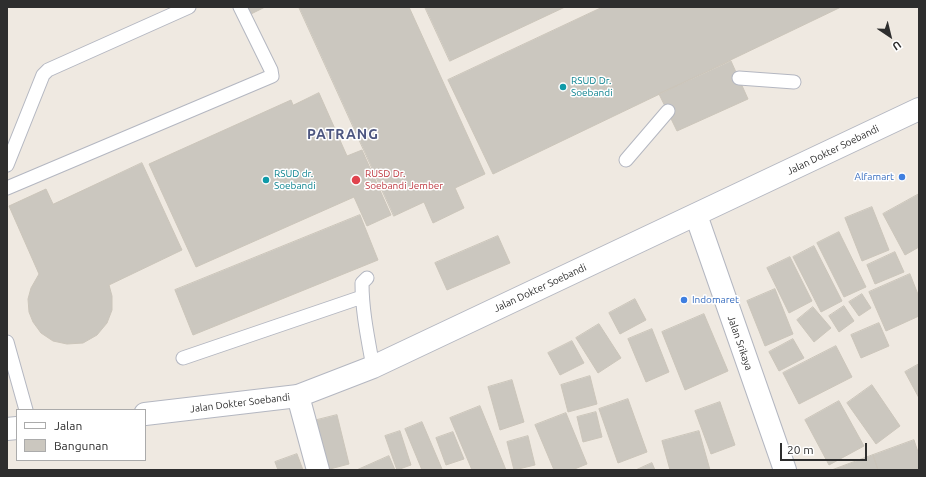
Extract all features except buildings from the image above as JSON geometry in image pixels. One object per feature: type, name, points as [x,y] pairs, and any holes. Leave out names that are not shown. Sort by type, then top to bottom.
[{"type":"main road","name":"Jalan Dokter Soebandi","points":[[146,414],[298,396],[373,367],[919,108]]},
{"type":"main road","name":"Jalan Srikaya","points":[[696,215],[785,470]]},
{"type":"main road","points":[[298,396],[318,470]]},
{"type":"lane","points":[[7,165],[43,75],[48,70],[189,7]]},
{"type":"lane","points":[[7,188],[272,76],[271,70],[240,7]]},
{"type":"lane","points":[[739,78],[794,82]]},
{"type":"lane","points":[[626,160],[668,111]]},
{"type":"lane","points":[[367,278],[362,283],[362,297],[364,320],[373,367]]},
{"type":"lane","points":[[183,358],[362,297]]},
{"type":"lane","points":[[7,342],[26,409]]},
{"type":"place","name":"RSUD Dr. Soebandi","points":[[563,87]]},
{"type":"place","name":"Alfamart","points":[[902,177]]},
{"type":"place","name":"RSUD dr. Soebandi","points":[[266,180]]},
{"type":"place","name":"RUSD Dr. Soebandi Jember","points":[[356,180]]},
{"type":"place","name":"Indomaret","points":[[684,300]]},
{"type":"district","name":"PATRANG","points":[[343,134]]}]
